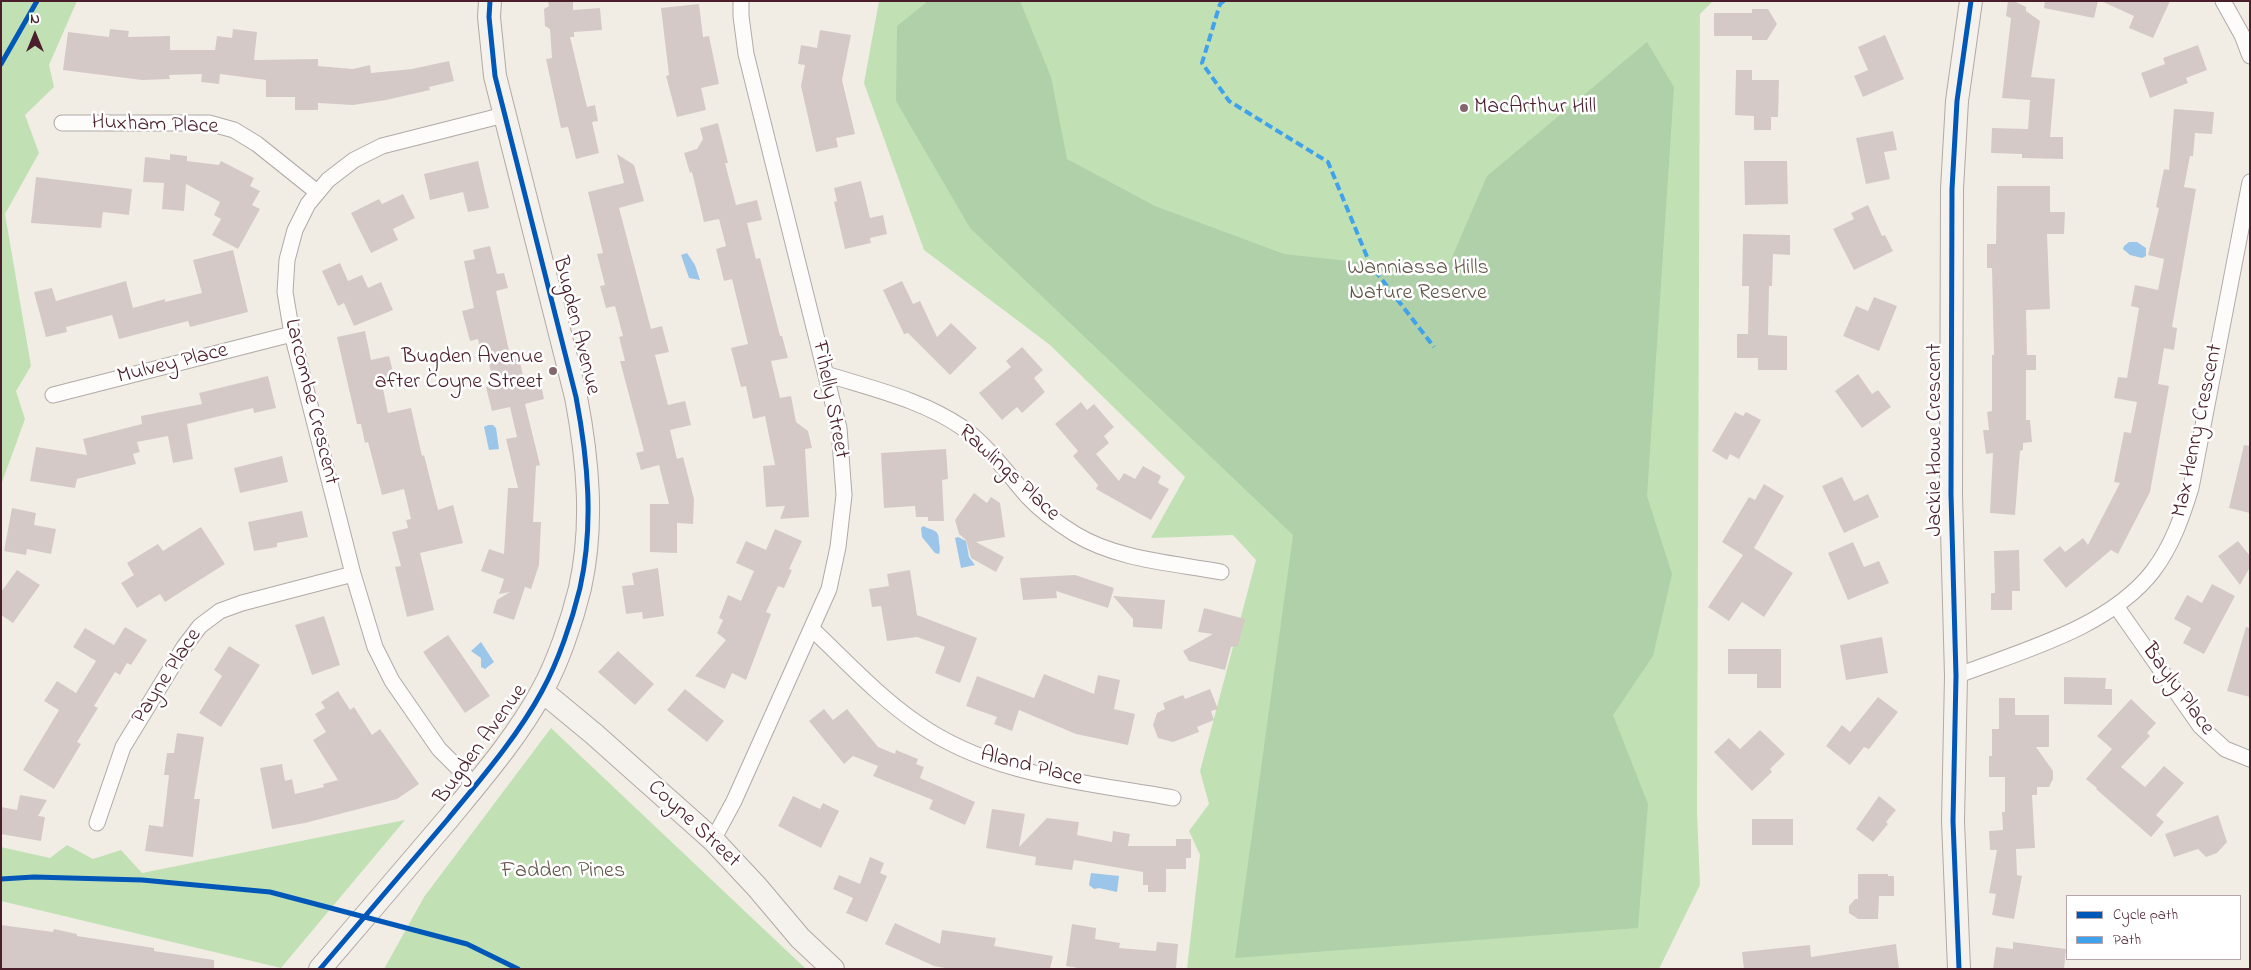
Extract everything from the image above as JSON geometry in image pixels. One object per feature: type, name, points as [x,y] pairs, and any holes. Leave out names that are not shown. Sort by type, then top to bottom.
[{"type":"street","name":"Bugden Avenue","points":[[320,969],[476,786],[524,721],[542,692],[556,660],[580,588],[588,505],[586,450],[576,397],[504,115],[492,56],[490,1]]},
{"type":"street","name":"Fihelly Street","points":[[713,840],[734,801],[829,589],[838,547],[844,495],[839,428],[746,54],[741,16],[742,1]]},
{"type":"street","name":"Jackie Howe Crescent","points":[[1960,969],[1952,821],[1956,676],[1951,494],[1952,188],[1957,101],[1971,1]]},
{"type":"street","points":[[2223,1],[2242,35],[2250,56]]},
{"type":"street","name":"Larcombe Crescent","points":[[476,786],[439,749],[392,681],[375,646],[353,574],[292,334],[285,292],[287,260],[295,230],[308,204],[328,180],[354,160],[382,146],[504,115]]},
{"type":"street","name":"Huxham Place","points":[[62,123],[209,124],[234,130],[257,144],[317,192]]},
{"type":"street","name":"Max Henry Crescent","points":[[1956,676],[2071,631],[2116,606],[2129,596],[2153,571],[2180,524],[2191,488],[2250,182]]},
{"type":"street","name":"Mulvey Place","points":[[53,395],[292,334]]},
{"type":"street","name":"Rawlings Place","points":[[826,374],[926,407],[964,429],[991,453],[1044,512],[1091,543],[1126,555],[1221,572]]},
{"type":"street","name":"Payne Place","points":[[97,822],[123,747],[184,646],[200,626],[220,611],[242,603],[353,574]]},
{"type":"street","name":"Bayly Place","points":[[2116,606],[2200,726],[2226,749],[2250,759]]},
{"type":"street","name":"Aland Place","points":[[812,629],[899,710],[918,724],[978,757],[1020,771],[1173,798]]},
{"type":"street","name":"Coyne Street","points":[[542,692],[594,734],[713,840],[757,887],[800,938],[833,969]]},
{"type":"green space","points":[[1,1],[77,1],[49,65],[54,87],[25,115],[39,153],[5,214],[31,366],[16,391],[25,419],[1,485]]},
{"type":"green space","name":"Wanniassa Hills Nature Reserve","points":[[879,1],[1713,1],[1700,14],[1697,812],[1700,885],[1659,969],[1187,969],[1200,855],[1189,831],[1209,804],[1200,771],[1256,560],[1233,535],[1151,538],[1185,477],[1050,345],[924,250],[864,83]]},
{"type":"green space","name":"Wanniassa Hills Nature Reserve","points":[[928,1],[1020,1],[1051,77],[1067,159],[1155,206],[1284,254],[1412,268],[1450,262],[1487,176],[1647,42],[1674,87],[1647,496],[1672,574],[1653,656],[1613,715],[1648,804],[1638,928],[1235,958],[1293,535],[970,228],[896,101],[897,26]]},
{"type":"green space","name":"Fadden Pines","points":[[551,728],[806,969],[384,969],[424,897]]},
{"type":"green space","points":[[405,820],[281,968],[1,901],[1,847],[50,858],[67,845],[93,859],[121,850],[142,873]]},
{"type":"water","points":[[2129,242],[2137,242],[2146,248],[2146,256],[2142,258],[2130,255],[2123,249]]},
{"type":"water","points":[[687,253],[695,265],[700,280],[689,278],[681,255]]},
{"type":"water","points":[[493,425],[496,428],[499,449],[489,450],[484,427]]},
{"type":"water","points":[[923,526],[937,532],[939,537],[939,554],[935,553],[922,537],[921,528]]},
{"type":"water","points":[[958,537],[966,541],[969,557],[975,565],[961,568],[955,538]]},
{"type":"water","points":[[481,642],[494,662],[485,669],[481,667],[481,658],[471,651]]},
{"type":"water","points":[[1091,873],[1119,876],[1117,892],[1099,888],[1094,889],[1089,885]]},
{"type":"building","points":[[548,1],[573,1],[573,10],[600,8],[602,30],[574,32],[574,37],[570,37],[587,107],[595,105],[598,121],[592,122],[599,153],[576,159],[568,127],[561,128],[546,59],[552,58],[550,29],[545,26],[544,9],[549,6]]},
{"type":"building","points":[[2008,1],[2014,1],[2026,7],[2026,11],[2040,21],[2031,77],[2055,79],[2050,137],[2063,137],[2063,159],[2022,158],[2022,154],[1991,153],[1992,128],[2028,129],[2030,100],[2002,98],[2011,18],[2006,16]]},
{"type":"building","points":[[2045,1],[2098,1],[2094,18],[2044,8]]},
{"type":"building","points":[[2101,1],[2170,1],[2153,38],[2129,28],[2134,16]]},
{"type":"building","points":[[699,4],[703,37],[709,36],[719,84],[701,88],[706,110],[677,117],[666,76],[669,75],[661,8]]},
{"type":"building","points":[[1752,9],[1768,9],[1777,24],[1767,40],[1752,40],[1752,36],[1714,36],[1714,13],[1752,13]]},
{"type":"building","points":[[110,29],[129,31],[128,37],[170,36],[170,50],[215,50],[217,36],[232,38],[233,29],[257,32],[254,60],[318,59],[318,66],[353,69],[370,65],[371,73],[412,69],[449,61],[454,81],[429,87],[430,90],[386,100],[353,105],[318,103],[318,110],[295,110],[295,97],[266,97],[266,80],[220,74],[219,84],[201,82],[202,74],[169,75],[170,79],[142,80],[63,70],[68,32],[109,37]]},
{"type":"building","points":[[820,30],[851,35],[842,80],[855,134],[836,138],[838,147],[816,152],[801,86],[805,65],[798,64],[801,45],[817,48]]},
{"type":"building","points":[[1885,35],[1904,79],[1863,97],[1854,76],[1868,70],[1858,47]]},
{"type":"building","points":[[2198,45],[2207,70],[2186,78],[2188,83],[2150,98],[2141,73],[2165,64],[2163,58]]},
{"type":"building","points":[[1736,70],[1752,70],[1752,80],[1779,80],[1778,117],[1771,117],[1771,130],[1754,130],[1754,116],[1735,115]]},
{"type":"building","points":[[2174,109],[2214,112],[2212,134],[2195,133],[2193,156],[2190,156],[2184,187],[2196,189],[2172,327],[2177,328],[2174,350],[2164,348],[2158,384],[2169,386],[2150,492],[2118,554],[2111,550],[2066,588],[2043,560],[2060,546],[2065,552],[2083,538],[2088,545],[2120,483],[2114,482],[2124,432],[2131,433],[2137,402],[2114,398],[2118,377],[2127,378],[2139,308],[2131,306],[2135,285],[2158,290],[2164,259],[2148,255],[2159,208],[2156,207],[2164,169],[2169,170]]},
{"type":"building","points":[[718,123],[728,163],[725,163],[736,205],[757,200],[762,220],[747,223],[756,259],[760,258],[780,336],[782,336],[788,358],[771,361],[780,398],[791,396],[796,422],[808,431],[812,448],[805,449],[809,517],[780,519],[785,506],[766,507],[763,466],[775,465],[765,416],[753,419],[746,386],[741,387],[731,348],[748,344],[732,279],[724,281],[716,249],[726,246],[719,219],[704,222],[692,172],[690,173],[684,153],[697,149],[703,139],[700,128]]},
{"type":"building","points":[[1893,131],[1897,150],[1884,152],[1890,179],[1866,184],[1856,138]]},
{"type":"building","points":[[170,154],[187,156],[187,161],[219,165],[221,161],[254,178],[250,186],[260,191],[252,205],[260,209],[238,249],[212,235],[221,219],[214,215],[220,202],[186,184],[184,211],[162,209],[164,183],[143,182],[145,157],[170,160]]},
{"type":"building","points":[[617,154],[634,165],[644,201],[619,208],[651,329],[662,326],[669,352],[655,355],[668,405],[685,401],[691,425],[670,430],[677,459],[683,457],[694,499],[693,524],[677,523],[677,553],[650,552],[650,504],[669,504],[659,465],[641,470],[636,453],[644,451],[620,361],[625,361],[619,337],[623,336],[615,306],[606,308],[600,286],[605,285],[597,254],[603,253],[588,192],[624,183]]},
{"type":"building","points":[[478,161],[489,208],[468,212],[463,192],[430,200],[424,174]]},
{"type":"building","points":[[1744,161],[1787,161],[1788,204],[1745,205]]},
{"type":"building","points":[[36,177],[132,189],[129,215],[103,212],[101,228],[31,223]]},
{"type":"building","points":[[861,181],[870,218],[883,215],[887,234],[870,238],[871,243],[845,249],[834,202],[837,201],[834,188]]},
{"type":"building","points":[[1997,186],[2050,186],[2050,212],[2065,212],[2064,234],[2047,234],[2050,309],[2026,310],[2027,355],[2036,355],[2036,370],[2026,370],[2026,420],[2030,420],[2032,442],[2023,443],[2023,450],[2020,451],[2015,515],[1990,513],[1993,453],[1986,454],[1983,430],[1989,430],[1987,412],[1992,411],[1992,355],[1994,355],[1992,268],[1987,268],[1987,244],[1996,244]]},
{"type":"building","points":[[403,194],[415,218],[393,229],[398,240],[371,253],[351,213],[379,199],[382,204]]},
{"type":"building","points":[[1868,205],[1882,236],[1885,235],[1893,251],[1854,270],[1833,229],[1854,219],[1851,213]]},
{"type":"building","points":[[1743,234],[1790,235],[1790,255],[1773,254],[1772,286],[1769,286],[1768,335],[1787,336],[1787,370],[1758,370],[1758,358],[1737,358],[1737,334],[1748,334],[1749,286],[1742,286]]},
{"type":"building","points":[[490,246],[497,274],[504,273],[508,288],[496,291],[511,360],[519,358],[525,384],[540,380],[544,399],[525,404],[540,465],[536,466],[533,522],[541,522],[539,565],[531,589],[525,587],[514,620],[493,613],[497,600],[510,592],[499,594],[504,579],[481,571],[489,549],[504,554],[508,488],[518,488],[506,439],[517,437],[510,407],[492,411],[486,387],[494,385],[485,347],[480,348],[478,339],[470,341],[462,311],[474,308],[464,261],[475,259],[473,250]]},
{"type":"building","points":[[233,250],[248,312],[190,327],[188,321],[119,339],[112,315],[66,327],[67,332],[46,337],[34,292],[52,288],[56,301],[126,281],[133,308],[165,299],[165,302],[202,293],[193,260]]},
{"type":"building","points":[[340,263],[348,281],[362,275],[368,288],[381,282],[393,310],[354,326],[344,303],[338,306],[322,271]]},
{"type":"building","points":[[902,281],[913,304],[920,301],[937,337],[951,323],[977,348],[950,375],[908,333],[904,334],[883,290]]},
{"type":"building","points":[[1874,297],[1897,306],[1879,351],[1843,336],[1856,306],[1868,311]]},
{"type":"building","points":[[365,331],[371,360],[389,356],[394,376],[381,379],[388,413],[411,408],[422,456],[424,455],[438,510],[453,505],[463,543],[420,553],[434,610],[407,617],[395,567],[401,566],[392,532],[408,528],[406,520],[411,519],[404,489],[382,495],[368,442],[365,443],[361,424],[357,424],[337,337]]},
{"type":"building","points":[[1022,347],[1043,370],[1034,378],[1045,392],[1022,413],[1017,407],[1002,420],[979,393],[1011,367],[1006,361]]},
{"type":"building","points":[[1858,374],[1872,394],[1878,390],[1891,407],[1862,428],[1835,391]]},
{"type":"building","points":[[268,376],[276,408],[254,413],[253,408],[187,424],[193,459],[173,463],[168,436],[137,442],[140,452],[133,454],[136,464],[77,479],[75,488],[30,481],[36,447],[87,455],[83,439],[142,424],[141,416],[202,404],[199,393]]},
{"type":"building","points":[[1081,402],[1087,410],[1094,404],[1114,427],[1104,436],[1109,443],[1096,454],[1119,481],[1124,473],[1135,479],[1143,466],[1161,476],[1158,483],[1169,489],[1151,520],[1096,489],[1098,485],[1073,456],[1078,451],[1055,424]]},
{"type":"building","points":[[1735,412],[1743,416],[1746,412],[1761,420],[1739,459],[1730,454],[1727,460],[1712,451]]},
{"type":"building","points":[[2244,445],[2250,446],[2250,513],[2229,508]]},
{"type":"building","points":[[946,449],[948,479],[942,480],[944,521],[928,521],[928,517],[916,517],[915,506],[884,508],[881,453]]},
{"type":"building","points":[[282,456],[288,482],[240,493],[234,468]]},
{"type":"building","points":[[1842,477],[1854,501],[1868,494],[1879,517],[1844,533],[1822,486]]},
{"type":"building","points":[[1764,484],[1784,496],[1754,548],[1793,573],[1764,617],[1742,602],[1729,621],[1708,607],[1743,555],[1722,542],[1749,497],[1755,500]]},
{"type":"building","points":[[974,493],[987,503],[991,497],[1000,503],[1005,537],[976,542],[1004,557],[996,572],[971,558],[966,540],[959,534],[955,520]]},
{"type":"building","points":[[12,508],[36,513],[34,525],[56,529],[51,554],[27,549],[26,555],[4,551]]},
{"type":"building","points":[[302,511],[308,537],[277,543],[277,547],[254,551],[248,522]]},
{"type":"building","points":[[201,527],[225,564],[165,602],[160,594],[137,608],[121,583],[134,575],[127,563],[158,544],[163,551]]},
{"type":"building","points":[[775,529],[802,541],[789,569],[792,570],[784,588],[778,586],[766,612],[771,614],[746,680],[732,673],[725,689],[695,676],[726,640],[717,633],[723,620],[719,618],[728,595],[741,601],[754,571],[736,563],[746,541],[766,550]]},
{"type":"building","points":[[2238,541],[2250,556],[2250,567],[2240,585],[2218,556]]},
{"type":"building","points":[[1853,542],[1864,567],[1879,561],[1889,583],[1848,600],[1828,553]]},
{"type":"building","points":[[2019,550],[2020,591],[2012,591],[2012,610],[1991,610],[1991,593],[1995,593],[1994,551]]},
{"type":"building","points":[[658,568],[664,616],[643,619],[642,612],[626,614],[622,586],[634,585],[632,573]]},
{"type":"building","points":[[17,570],[40,585],[13,623],[1,615],[1,592]]},
{"type":"building","points":[[910,570],[917,615],[977,638],[960,683],[935,673],[945,647],[917,637],[887,641],[881,606],[872,607],[869,589],[889,586],[887,574]]},
{"type":"building","points":[[1075,575],[1114,588],[1108,608],[1056,591],[1057,598],[1023,600],[1020,578]]},
{"type":"building","points":[[2212,584],[2235,596],[2204,654],[2183,643],[2191,628],[2174,619],[2187,595],[2202,603]]},
{"type":"building","points":[[1113,596],[1165,600],[1162,629],[1133,627],[1133,619]]},
{"type":"building","points":[[1204,608],[1245,619],[1238,646],[1231,647],[1225,670],[1189,661],[1183,651],[1213,634],[1198,632]]},
{"type":"building","points":[[324,616],[340,665],[312,675],[295,625]]},
{"type":"building","points":[[125,627],[147,640],[131,665],[127,663],[120,675],[115,672],[94,706],[98,708],[77,742],[81,744],[54,789],[23,770],[59,710],[44,701],[57,681],[76,693],[96,661],[73,647],[85,628],[114,645]]},
{"type":"building","points":[[2246,627],[2250,628],[2250,697],[2227,691]]},
{"type":"building","points":[[448,635],[490,696],[465,713],[423,652]]},
{"type":"building","points":[[1882,637],[1888,673],[1846,680],[1840,645]]},
{"type":"building","points":[[229,646],[260,665],[221,727],[199,713],[222,676],[214,670]]},
{"type":"building","points":[[1728,649],[1781,649],[1781,688],[1757,688],[1757,674],[1728,674]]},
{"type":"building","points":[[618,651],[654,684],[635,705],[598,672]]},
{"type":"building","points":[[1044,674],[1094,694],[1098,675],[1120,680],[1114,709],[1135,714],[1128,745],[1076,734],[1019,710],[1012,731],[994,724],[997,717],[966,706],[977,676],[1034,698]]},
{"type":"building","points":[[2064,677],[2106,678],[2105,689],[2112,689],[2112,705],[2064,704]]},
{"type":"building","points":[[685,689],[724,721],[707,742],[667,710]]},
{"type":"building","points":[[1210,689],[1218,709],[1211,711],[1214,720],[1197,727],[1199,732],[1173,742],[1158,738],[1153,725],[1157,713],[1165,709],[1163,703],[1183,695],[1185,699]]},
{"type":"building","points":[[338,691],[350,710],[354,707],[372,735],[380,729],[419,784],[397,799],[305,823],[272,829],[260,768],[282,764],[285,781],[292,779],[295,794],[324,787],[323,784],[338,780],[313,740],[326,732],[315,714],[325,708],[321,702]]},
{"type":"building","points":[[1878,697],[1898,712],[1869,749],[1864,747],[1850,765],[1826,746],[1842,725],[1850,732]]},
{"type":"building","points":[[1999,698],[2015,698],[2015,715],[2049,715],[2049,747],[2036,747],[2053,771],[2053,779],[2049,787],[2037,787],[2037,795],[2032,795],[2035,848],[2016,849],[2017,875],[2022,876],[2014,919],[1992,915],[1996,894],[1989,893],[1997,850],[1990,850],[1989,831],[2003,830],[2002,812],[2005,812],[2005,777],[1989,777],[1989,756],[1992,756],[1992,729],[1999,729]]},
{"type":"building","points":[[2131,699],[2156,723],[2147,733],[2150,736],[2121,767],[2145,787],[2164,766],[2184,783],[2156,815],[2164,822],[2151,837],[2086,779],[2112,749],[2097,736]]},
{"type":"building","points":[[824,709],[833,720],[847,709],[878,747],[895,754],[896,750],[918,759],[916,764],[924,767],[920,778],[975,802],[965,825],[929,809],[933,800],[873,776],[878,766],[853,756],[844,764],[809,721]]},
{"type":"building","points":[[1760,730],[1785,754],[1770,769],[1772,772],[1752,791],[1714,752],[1729,738],[1740,749]]},
{"type":"building","points":[[177,733],[204,737],[194,799],[200,799],[193,857],[145,851],[149,825],[163,827],[169,775],[164,775],[167,753],[174,753]]},
{"type":"building","points":[[20,795],[47,800],[38,816],[45,817],[41,841],[1,834],[1,807],[17,810]]},
{"type":"building","points":[[793,796],[820,809],[823,803],[839,811],[821,848],[778,826]]},
{"type":"building","points":[[1879,796],[1896,810],[1886,822],[1888,824],[1873,842],[1856,829]]},
{"type":"building","points":[[992,809],[1025,814],[1019,847],[1047,818],[1079,822],[1077,835],[1112,842],[1113,831],[1130,834],[1128,846],[1176,846],[1176,839],[1191,839],[1191,858],[1186,858],[1186,869],[1166,869],[1166,892],[1148,892],[1148,885],[1143,885],[1143,872],[1074,860],[1072,870],[1035,865],[1036,857],[986,848]]},
{"type":"building","points":[[2218,815],[2227,842],[2217,853],[2206,857],[2198,849],[2174,857],[2165,834]]},
{"type":"building","points":[[1752,819],[1793,819],[1793,845],[1752,845]]},
{"type":"building","points":[[870,857],[884,863],[880,873],[887,876],[867,922],[846,913],[853,898],[833,889],[839,875],[860,884]]},
{"type":"building","points":[[1858,874],[1888,874],[1888,876],[1894,876],[1894,896],[1879,896],[1878,919],[1858,919],[1849,913],[1849,906],[1855,899],[1858,899]]},
{"type":"building","points":[[895,923],[940,944],[942,930],[996,938],[994,946],[1053,956],[1050,969],[951,969],[934,966],[885,944]]},
{"type":"building","points":[[1072,924],[1096,928],[1095,939],[1120,943],[1119,948],[1156,951],[1157,942],[1178,944],[1176,969],[1083,969],[1066,966]]},
{"type":"building","points":[[1,925],[53,932],[54,929],[77,934],[77,936],[154,948],[154,951],[214,960],[214,969],[1,969]]},
{"type":"building","points":[[2013,942],[2066,949],[2064,969],[1993,969],[1996,947],[2013,949]]},
{"type":"building","points":[[1896,944],[1899,969],[1744,969],[1742,952],[1810,945],[1811,957]]},
{"type":"marked path","points":[[1224,1],[1220,4],[1202,63],[1229,101],[1328,162],[1370,264],[1434,347]]},
{"type":"cycle path","points":[[1,64],[37,1]]},
{"type":"cycle path","points":[[320,969],[448,819],[522,724],[548,680],[569,627],[580,588],[587,540],[588,516],[584,445],[576,397],[495,76],[489,17],[490,1]]},
{"type":"cycle path","points":[[1959,969],[1953,821],[1956,676],[1951,494],[1952,189],[1957,101],[1971,1]]},
{"type":"cycle path","points":[[1,879],[34,877],[142,880],[270,892],[467,944],[518,969]]},
{"type":"place","name":"MacArthur Hill","points":[[1464,108]]},
{"type":"place","name":"Bugden Avenue after Coyne Street","points":[[553,371]]}]
